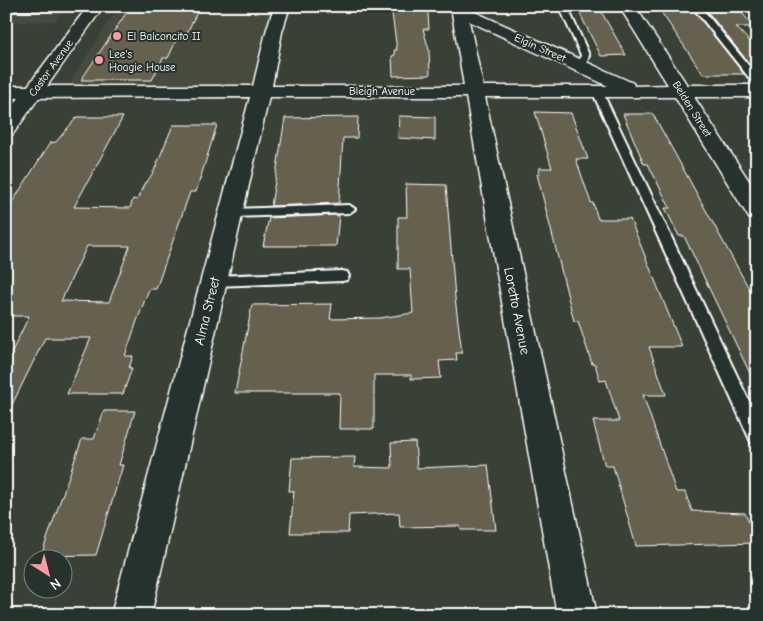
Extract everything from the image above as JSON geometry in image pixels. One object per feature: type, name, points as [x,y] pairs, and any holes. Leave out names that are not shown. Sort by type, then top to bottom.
[{"type":"street","name":"Castor Avenue","points":[[6,129],[96,6]]},
{"type":"street","name":"Alma Street","points":[[131,615],[261,92],[274,32],[282,6]]},
{"type":"street","name":"Belden Street","points":[[627,6],[757,212]]},
{"type":"street","name":"Elgin Street","points":[[455,8],[633,90]]},
{"type":"street","name":"Loretto Avenue","points":[[455,8],[474,91],[577,615]]},
{"type":"street","name":"Bleigh Avenue","points":[[6,92],[757,91]]},
{"type":"lane","points":[[6,8],[96,6]]},
{"type":"lane","points":[[562,6],[585,55],[582,68]]},
{"type":"lane","points":[[696,6],[757,82]]},
{"type":"lane","points":[[597,91],[757,436]]},
{"type":"lane","points":[[231,213],[349,209]]},
{"type":"lane","points":[[214,281],[342,276]]},
{"type":"shaded area","points":[[6,6],[67,6],[55,21],[6,22]]},
{"type":"shaded area","points":[[119,6],[278,6],[253,85],[165,86],[77,84],[70,82]]},
{"type":"building","points":[[131,6],[200,6],[184,39],[177,39],[168,58],[163,58],[152,80],[81,80]]},
{"type":"building","points":[[391,6],[413,6],[428,13],[429,29],[423,29],[429,50],[430,75],[393,76],[392,56],[395,55],[394,50],[397,50]]},
{"type":"building","points":[[576,6],[598,6],[626,55],[601,56]]},
{"type":"building","points":[[657,6],[690,6],[744,74],[703,74]]},
{"type":"building","points":[[703,6],[736,6],[754,27],[736,27],[757,49],[757,73]]},
{"type":"building","points":[[535,112],[571,113],[588,159],[576,159],[598,219],[630,219],[682,347],[649,347],[666,395],[643,395],[676,492],[685,492],[692,511],[745,513],[757,543],[636,546],[613,466],[605,466],[593,421],[619,421],[606,380],[600,381],[595,364],[592,364],[578,321],[574,321],[537,174],[540,174],[539,168],[552,168]]},
{"type":"building","points":[[623,114],[653,114],[757,303],[757,388],[684,236],[679,236],[665,208],[670,208],[648,164],[644,164]]},
{"type":"building","points":[[399,116],[435,117],[435,140],[398,138]]},
{"type":"building","points":[[77,117],[123,117],[74,207],[130,208],[133,199],[137,200],[145,182],[147,182],[154,171],[173,125],[217,125],[196,192],[190,192],[156,289],[149,289],[137,321],[125,356],[133,356],[129,368],[132,368],[123,394],[67,394],[91,338],[45,338],[6,417],[6,364],[29,316],[6,316],[6,212],[50,143],[56,142]],"holes":[[[87,246],[130,246],[109,302],[61,301]]]},
{"type":"building","points":[[358,117],[357,138],[343,138],[339,203],[271,206],[285,118]]},
{"type":"building","points":[[406,184],[446,185],[455,298],[462,353],[456,353],[457,360],[439,361],[441,378],[411,379],[411,375],[374,375],[374,429],[339,429],[340,393],[235,393],[252,305],[332,304],[330,319],[380,318],[413,313],[410,269],[398,269],[398,217],[407,217]]},
{"type":"building","points":[[339,215],[336,246],[263,246],[269,218]]},
{"type":"building","points":[[104,411],[135,411],[119,465],[123,465],[96,555],[72,555],[72,548],[44,548],[82,439],[94,439]]},
{"type":"building","points":[[415,442],[417,468],[488,465],[496,530],[461,530],[460,526],[400,527],[399,513],[349,515],[348,533],[290,533],[294,491],[289,491],[292,458],[355,457],[354,467],[392,468],[391,443]]},
{"type":"place","name":"El Balconcito II","points":[[117,36]]},
{"type":"place","name":"Lee's Hoagie House","points":[[99,60]]}]
